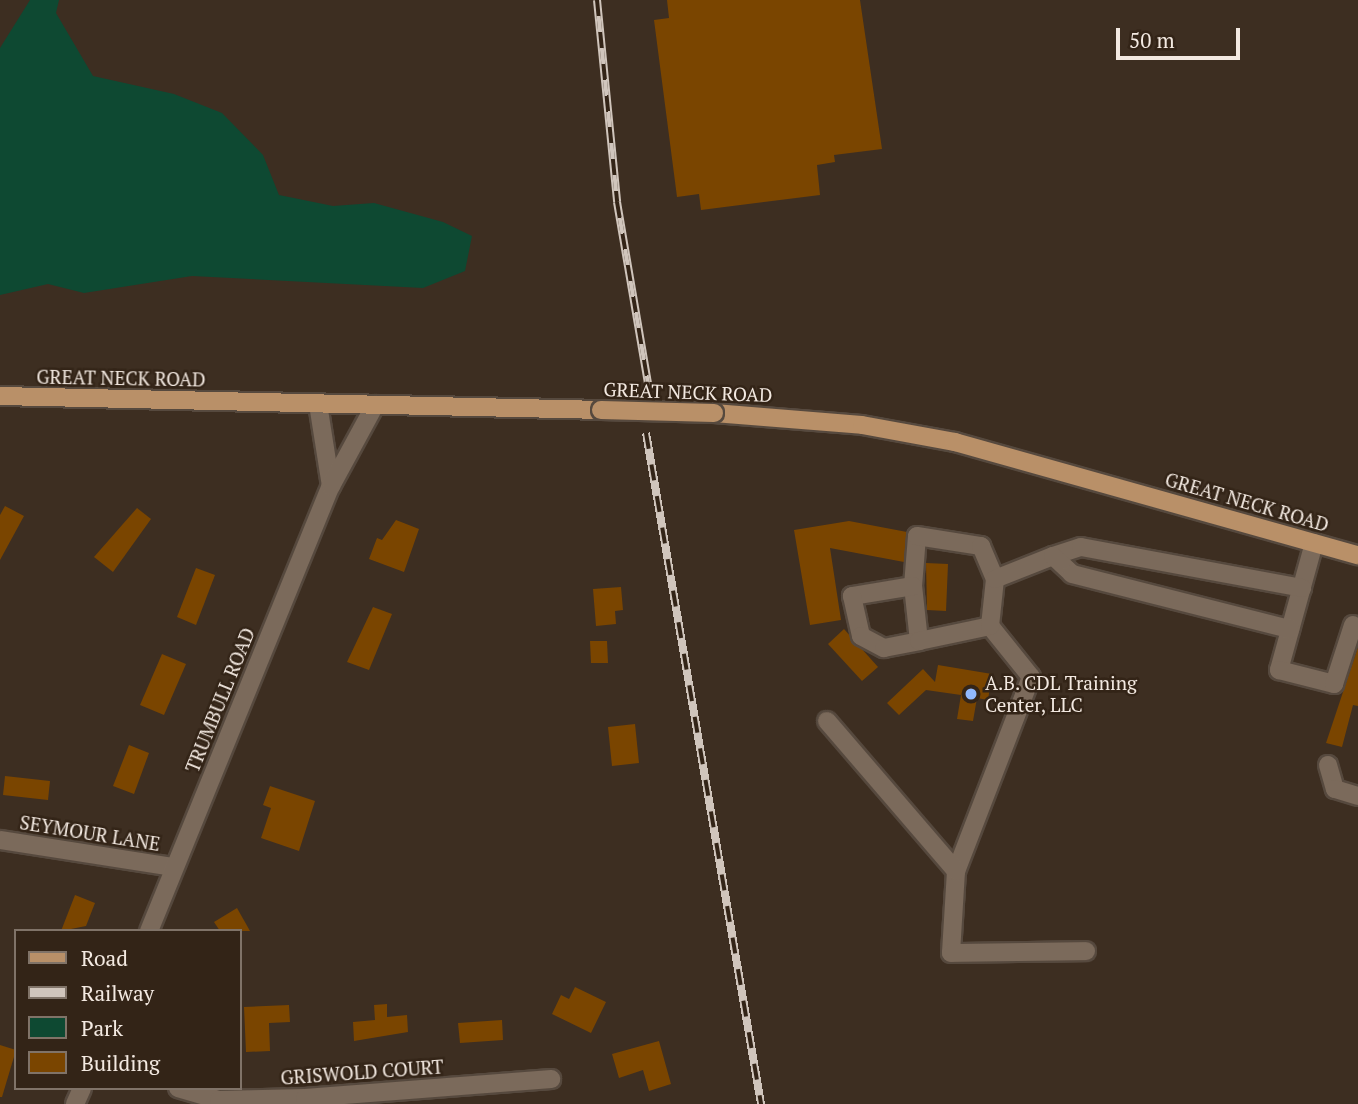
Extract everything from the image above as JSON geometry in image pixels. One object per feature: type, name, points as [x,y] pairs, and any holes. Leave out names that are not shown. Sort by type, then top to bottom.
[{"type":"main road","name":"GREAT NECK ROAD","points":[[0,396],[714,413],[862,425],[955,442],[1358,555]]},
{"type":"street","points":[[318,404],[331,485]]},
{"type":"street","name":"TRUMBULL ROAD","points":[[150,929],[331,485],[375,405]]},
{"type":"street","points":[[919,641],[913,586],[917,536],[981,546],[995,579],[990,626],[1031,677],[956,871],[951,953],[1086,951]]},
{"type":"street","points":[[1314,543],[1279,670],[1334,684],[1356,622]]},
{"type":"street","points":[[995,579],[1081,547],[1302,588]]},
{"type":"street","points":[[1053,556],[1072,574],[1290,629]]},
{"type":"street","points":[[913,586],[852,596],[861,636],[884,648],[990,626]]},
{"type":"street","points":[[827,721],[956,871]]},
{"type":"street","points":[[1328,765],[1335,789],[1358,796]]},
{"type":"street","name":"SEYMOUR LANE","points":[[0,840],[173,867]]},
{"type":"street","name":"GRISWOLD COURT","points":[[185,1090],[219,1100],[306,1101],[551,1079]]},
{"type":"green space","points":[[30,0],[59,0],[56,13],[93,76],[174,94],[222,113],[263,155],[279,195],[333,206],[374,203],[443,222],[472,236],[465,271],[423,288],[192,276],[84,293],[48,284],[0,295],[0,48]]},
{"type":"building","points":[[667,0],[860,0],[882,149],[834,155],[835,162],[817,165],[820,195],[701,210],[699,194],[677,197],[654,20],[669,18]]},
{"type":"building","points":[[5,506],[24,516],[0,560],[0,515]]},
{"type":"building","points":[[137,508],[151,519],[113,572],[94,557]]},
{"type":"building","points":[[396,520],[419,529],[404,572],[369,559],[377,538],[382,540]]},
{"type":"building","points":[[849,521],[907,532],[904,562],[830,548],[841,620],[810,625],[794,530]]},
{"type":"building","points":[[926,563],[948,564],[946,611],[927,610]]},
{"type":"building","points":[[196,568],[215,575],[196,625],[177,617]]},
{"type":"building","points":[[621,587],[623,610],[615,611],[616,624],[596,626],[593,589]]},
{"type":"building","points":[[373,607],[392,614],[369,670],[347,662]]},
{"type":"building","points":[[844,629],[878,667],[862,681],[828,644]]},
{"type":"building","points":[[590,641],[607,641],[608,663],[591,663]]},
{"type":"building","points":[[1358,647],[1358,706],[1353,705],[1342,747],[1326,743]]},
{"type":"building","points":[[162,654],[186,664],[164,715],[140,705]]},
{"type":"building","name":"A.B. CDL Training Center, LLC","points":[[938,665],[992,674],[988,700],[977,698],[973,721],[957,719],[961,695],[926,690],[899,715],[887,703],[923,669],[935,682]]},
{"type":"building","points":[[635,724],[639,763],[612,766],[608,727]]},
{"type":"building","points":[[129,745],[149,753],[134,794],[113,786]]},
{"type":"building","points":[[5,776],[50,781],[48,800],[3,795]]},
{"type":"building","points":[[270,786],[315,801],[299,851],[261,838],[271,808],[263,805]]},
{"type":"building","points":[[75,895],[95,903],[86,926],[62,929]]},
{"type":"building","points":[[237,908],[250,931],[219,929],[214,922]]},
{"type":"building","points":[[575,987],[606,1002],[591,1033],[552,1014],[561,995],[569,999]]},
{"type":"building","points":[[387,1004],[387,1017],[407,1015],[408,1032],[354,1041],[353,1022],[375,1020],[374,1005]]},
{"type":"building","points":[[289,1005],[290,1022],[269,1023],[270,1051],[246,1052],[244,1007]]},
{"type":"building","points":[[502,1020],[503,1040],[460,1043],[458,1023]]},
{"type":"building","points":[[659,1041],[671,1084],[649,1091],[643,1070],[619,1078],[612,1054]]},
{"type":"building","points":[[0,1045],[14,1049],[14,1057],[0,1097]]},
{"type":"railway","points":[[597,0],[617,202],[649,390]]},
{"type":"railway","points":[[646,433],[761,1104]]},
{"type":"place","name":"A.B. CDL Training Center, LLC","points":[[971,694]]}]
